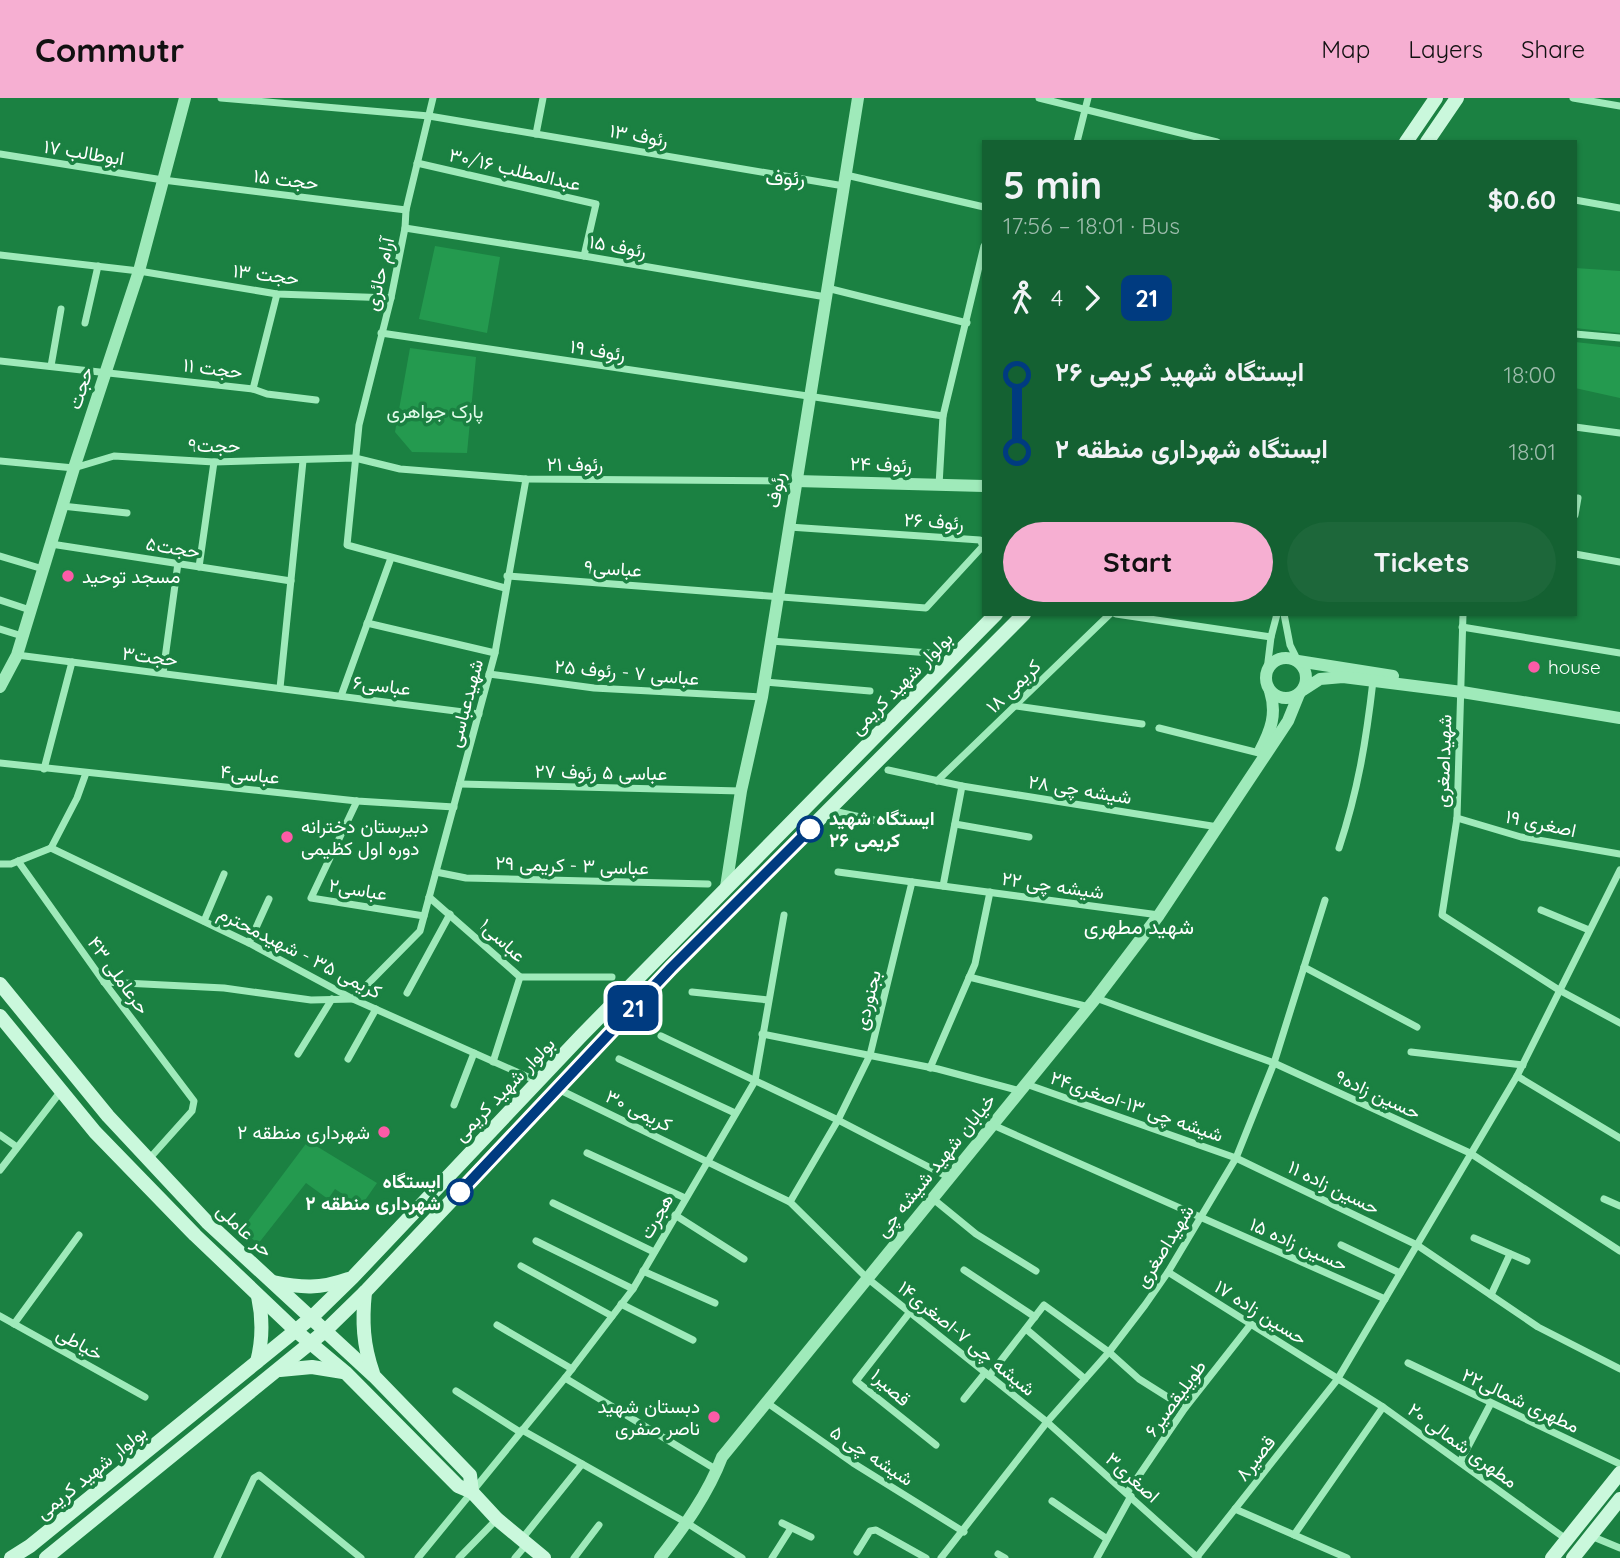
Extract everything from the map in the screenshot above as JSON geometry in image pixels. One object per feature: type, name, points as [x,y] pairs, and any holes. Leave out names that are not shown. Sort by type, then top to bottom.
[{"type":"main road","points":[[1407,140],[1436,98]]},
{"type":"main road","points":[[1428,140],[1457,98]]},
{"type":"main road","name":"بولوار شهید کریمی","points":[[11,1558],[30,1546],[311,1318],[658,956],[994,616]]},
{"type":"main road","name":"بولوار شهید کریمی","points":[[46,1558],[325,1331],[671,968],[1022,616]]},
{"type":"main road","points":[[658,956],[671,968]]},
{"type":"main road","name":"حر عاملی","points":[[0,984],[108,1116],[206,1222],[374,1376],[470,1475],[472,1492]]},
{"type":"main road","name":"حر عاملی","points":[[0,1016],[103,1140],[195,1234],[296,1331],[345,1372],[458,1486],[472,1492],[497,1520],[544,1558]]},
{"type":"main road","points":[[271,1281],[299,1288],[327,1286],[353,1277]]},
{"type":"main road","points":[[365,1292],[362,1320],[365,1349],[374,1376]]},
{"type":"main road","points":[[257,1362],[262,1343],[263,1317],[258,1296]]},
{"type":"main road","points":[[279,1370],[312,1367],[345,1372]]},
{"type":"main road","points":[[1552,1558],[1620,1473]]},
{"type":"main road","points":[[1573,1558],[1620,1499]]},
{"type":"street","name":"حجت","points":[[0,687],[17,655],[74,468],[139,271],[185,98]]},
{"type":"street","name":"رئوف ۱۳","points":[[221,98],[429,116],[845,180],[982,206]]},
{"type":"street","name":"آرام حائری","points":[[391,558],[347,545],[359,425],[391,298],[406,210],[433,98]]},
{"type":"street","points":[[536,134],[543,98]]},
{"type":"street","name":"رئوف","points":[[726,887],[741,791],[765,682],[859,98]]},
{"type":"street","points":[[1039,98],[1209,140]]},
{"type":"street","points":[[1077,140],[1088,98]]},
{"type":"street","points":[[1573,98],[1620,106]]},
{"type":"street","name":"ابوطالب ۱۷","points":[[0,155],[163,180]]},
{"type":"street","name":"عبدالمطلب ۳۰/۱۶","points":[[418,163],[596,204],[584,256]]},
{"type":"street","name":"حجت ۱۵","points":[[163,180],[406,210]]},
{"type":"street","points":[[1577,200],[1620,208]]},
{"type":"street","name":"رئوف ۱۵","points":[[405,228],[827,293],[967,323]]},
{"type":"street","name":"حجت ۱۳","points":[[0,254],[139,271],[278,294],[391,298]]},
{"type":"street","points":[[939,485],[943,416],[982,255]]},
{"type":"street","points":[[85,323],[98,266]]},
{"type":"street","points":[[253,388],[278,294]]},
{"type":"street","points":[[51,366],[61,309]]},
{"type":"street","name":"رئوف ۱۹","points":[[381,333],[943,416]]},
{"type":"street","points":[[1577,334],[1620,338]]},
{"type":"street","name":"حجت ۱۱","points":[[0,361],[253,388],[267,394],[316,400]]},
{"type":"street","points":[[1577,427],[1620,433]]},
{"type":"street","name":"حجت۹","points":[[74,468],[114,456],[214,462],[355,458]]},
{"type":"street","name":"رئوف ۲۱","points":[[355,458],[400,469],[526,479],[796,481]]},
{"type":"street","points":[[0,461],[74,468]]},
{"type":"street","points":[[280,688],[303,461]]},
{"type":"street","points":[[199,567],[214,462]]},
{"type":"street","name":"شهیدعباسی","points":[[353,999],[420,931],[495,653],[526,479]]},
{"type":"street","name":"رئوف ۲۴","points":[[796,481],[982,486]]},
{"type":"street","points":[[1577,504],[1578,498]]},
{"type":"street","points":[[62,506],[127,513]]},
{"type":"street","name":"رئوف ۲۶","points":[[789,527],[982,541]]},
{"type":"street","name":"حجت۵","points":[[51,544],[291,581]]},
{"type":"street","name":"رئوف ۲۶","points":[[920,608],[930,605],[982,547]]},
{"type":"street","points":[[1577,554],[1620,562]]},
{"type":"street","points":[[0,556],[43,569]]},
{"type":"street","points":[[341,696],[391,558],[505,588]]},
{"type":"street","points":[[163,673],[178,564]]},
{"type":"street","name":"عباسی۹","points":[[507,576],[920,608]]},
{"type":"street","points":[[0,600],[30,610]]},
{"type":"street","name":"کریمی ۱۸","points":[[937,781],[1108,616]]},
{"type":"street","points":[[1129,616],[1271,637]]},
{"type":"street","points":[[1276,616],[1266,681],[1270,691],[1284,698],[1301,692],[1320,679],[1330,677],[1462,692],[1620,718]]},
{"type":"street","points":[[1284,616],[1290,645],[1307,675],[1301,692]]},
{"type":"street","name":"شهیداصغری","points":[[1463,616],[1457,818],[1442,915],[1559,990]]},
{"type":"street","points":[[367,623],[495,653]]},
{"type":"street","points":[[1462,627],[1620,653]]},
{"type":"street","points":[[0,629],[22,636]]},
{"type":"street","points":[[771,641],[930,653]]},
{"type":"street","name":"حجت۳","points":[[17,655],[280,688]]},
{"type":"street","points":[[1267,670],[1273,662],[1283,658],[1381,673],[1462,692]]},
{"type":"street","points":[[44,769],[72,662]]},
{"type":"street","name":"عباسی ۷ - رئوف ۲۵","points":[[489,674],[594,688],[762,697]]},
{"type":"street","points":[[1339,848],[1355,800],[1362,766],[1373,681]]},
{"type":"street","points":[[765,682],[870,691]]},
{"type":"street","name":"عباسی۶","points":[[280,688],[479,713]]},
{"type":"street","name":"خیابان شهید شیشه چی","points":[[660,1558],[687,1523],[722,1457],[1093,1003],[1159,915],[1218,827],[1259,753],[1273,722],[1270,691]]},
{"type":"street","name":"خیابان شهید شیشه چی","points":[[1237,795],[1288,722],[1301,692]]},
{"type":"street","points":[[1016,706],[1143,724]]},
{"type":"street","points":[[1159,728],[1259,753]]},
{"type":"street","name":"عباسی۴","points":[[0,763],[357,801],[454,807]]},
{"type":"street","name":"شیشه چی ۲۸","points":[[888,770],[962,786],[1218,827]]},
{"type":"street","points":[[0,864],[18,861],[51,848],[78,798],[86,773]]},
{"type":"street","name":"عباسی ۵ رئوف ۲۷","points":[[460,784],[741,791]]},
{"type":"street","points":[[943,886],[962,786]]},
{"type":"street","name":"عباسی۲","points":[[357,801],[311,898],[424,916]]},
{"type":"street","points":[[829,810],[878,821]]},
{"type":"street","name":"اصغری ۱۹","points":[[1457,818],[1521,837],[1620,854]]},
{"type":"street","points":[[955,824],[1029,837]]},
{"type":"street","name":"کریمی ۳۵ - شهیدمحترم","points":[[51,848],[249,943],[353,999],[537,1082]]},
{"type":"street","name":"حرعاملی ۴۳","points":[[18,861],[104,982],[194,1101],[192,1111],[148,1159]]},
{"type":"street","name":"قصیر۸","points":[[1198,1557],[1337,1380],[1517,1076],[1589,930],[1616,888],[1620,870]]},
{"type":"street","name":"عباسی ۳ - کریمی ۲۹","points":[[436,872],[466,878],[708,884]]},
{"type":"street","name":"شیشه چی ۲۲","points":[[838,872],[1159,915]]},
{"type":"street","points":[[204,921],[224,874]]},
{"type":"street","name":"بجنوردی","points":[[790,1202],[838,1120],[870,1055],[912,882]]},
{"type":"street","points":[[930,1068],[977,954],[990,892]]},
{"type":"street","name":"عباسی۱","points":[[429,897],[520,977],[493,1062]]},
{"type":"street","points":[[249,943],[269,899]]},
{"type":"street","name":"شهیداصغری","points":[[941,1558],[964,1532],[1047,1422],[1109,1352],[1168,1272],[1236,1158],[1274,1063],[1325,900]]},
{"type":"street","points":[[1541,910],[1589,930]]},
{"type":"street","points":[[407,993],[450,914]]},
{"type":"street","name":"هجرت","points":[[418,1558],[565,1378],[633,1289],[706,1160],[755,1081],[784,915]]},
{"type":"street","points":[[1304,967],[1418,1027]]},
{"type":"street","points":[[520,977],[612,976]]},
{"type":"street","name":"حسین زاده۹","points":[[969,977],[1093,1003],[1274,1063],[1470,1153],[1620,1251]]},
{"type":"street","points":[[104,982],[224,988],[311,1000],[353,999]]},
{"type":"street","points":[[1559,990],[1620,1023]]},
{"type":"street","points":[[692,992],[768,1000]]},
{"type":"street","points":[[298,1054],[332,999]]},
{"type":"street","points":[[348,1059],[376,1009]]},
{"type":"street","name":"شیشه چی ۱۳-اصغری۲۴","points":[[762,1034],[1023,1088],[1236,1158]]},
{"type":"street","points":[[661,1036],[838,1120],[950,1178]]},
{"type":"street","points":[[1411,1052],[1523,1065]]},
{"type":"street","points":[[454,1105],[474,1053]]},
{"type":"street","points":[[619,1059],[735,1113]]},
{"type":"street","points":[[1517,1076],[1620,1139]]},
{"type":"street","name":"کریمی ۳۰","points":[[557,1088],[790,1202]]},
{"type":"street","points":[[0,1170],[61,1091]]},
{"type":"street","name":"حسین زاده ۱۵","points":[[993,1125],[1385,1299]]},
{"type":"street","points":[[0,1135],[17,1147]]},
{"type":"street","points":[[587,1153],[685,1198]]},
{"type":"street","name":"حسین زاده ۱۱","points":[[1236,1158],[1417,1245],[1538,1327],[1620,1369]]},
{"type":"street","points":[[933,1198],[976,1234],[1036,1272]]},
{"type":"street","points":[[1604,1199],[1620,1206]]},
{"type":"street","name":"شیشه چی ۷-اصغری۱۴","points":[[790,1202],[867,1278],[1047,1422]]},
{"type":"street","points":[[553,1203],[654,1252]]},
{"type":"street","points":[[675,1215],[744,1259]]},
{"type":"street","points":[[14,1324],[79,1235]]},
{"type":"street","points":[[1474,1238],[1527,1261]]},
{"type":"street","points":[[536,1241],[633,1289]]},
{"type":"street","points":[[1341,1245],[1401,1273]]},
{"type":"street","points":[[1491,1295],[1510,1254]]},
{"type":"street","points":[[522,1266],[612,1316]]},
{"type":"street","points":[[643,1270],[715,1303]]},
{"type":"street","points":[[964,1270],[1035,1317]]},
{"type":"street","name":"حسین زاده ۱۷","points":[[1168,1272],[1337,1380]]},
{"type":"street","points":[[621,1304],[693,1340]]},
{"type":"street","points":[[964,1399],[1044,1305],[1109,1352],[1139,1379],[1185,1408]]},
{"type":"street","name":"قصیر۱","points":[[910,1312],[856,1381],[936,1446]]},
{"type":"street","name":"خیاطی","points":[[1,1320],[14,1324],[145,1398]]},
{"type":"street","name":"طویلیقصیر۶","points":[[1097,1558],[1129,1494],[1185,1408],[1251,1324]]},
{"type":"street","points":[[497,1325],[572,1369]]},
{"type":"street","points":[[1026,1329],[1085,1379]]},
{"type":"street","name":"مطهری شمالی۲۲","points":[[1408,1363],[1620,1464]]},
{"type":"street","points":[[565,1378],[717,1470]]},
{"type":"street","name":"مطهری شمالی ۲۰","points":[[1337,1380],[1384,1407],[1567,1540]]},
{"type":"street","points":[[456,1391],[521,1431],[687,1523],[742,1558]]},
{"type":"street","name":"شیشه چی ۵","points":[[766,1402],[853,1462],[964,1532]]},
{"type":"street","points":[[1460,1462],[1491,1403]]},
{"type":"street","points":[[1294,1535],[1384,1407]]},
{"type":"street","name":"اصغری۳","points":[[1047,1422],[1198,1557]]},
{"type":"street","points":[[515,1558],[523,1543],[582,1464]]},
{"type":"street","points":[[216,1558],[254,1478],[258,1475],[361,1558]]},
{"type":"street","points":[[1052,1501],[1107,1539]]},
{"type":"street","points":[[1235,1509],[1347,1558]]},
{"type":"street","points":[[459,1558],[497,1520]]},
{"type":"street","points":[[782,1523],[811,1537]]},
{"type":"street","points":[[574,1558],[599,1525]]},
{"type":"street","points":[[772,1558],[791,1528]]},
{"type":"street","points":[[857,1552],[873,1530],[926,1558]]},
{"type":"street","points":[[1590,1536],[1620,1548]]},
{"type":"green space","points":[[435,246],[500,257],[487,333],[419,319]]},
{"type":"green space","points":[[1577,268],[1620,271],[1620,333],[1577,328]]},
{"type":"green space","points":[[1577,342],[1620,347],[1620,398],[1577,388]]},
{"type":"green space","name":"پارک جواهری","points":[[410,348],[476,357],[467,453],[412,452],[395,432]]},
{"type":"green space","points":[[308,1141],[377,1183],[361,1206],[335,1189],[328,1199],[306,1183],[258,1244],[242,1229]]},
{"type":"bus line","name":"21","points":[[460,1192],[671,968],[810,829]]},
{"type":"place","name":"مسجد توحید","points":[[68,576]]},
{"type":"place","name":"house","points":[[1534,667]]},
{"type":"place","name":"ایستگاه شهید کریمی ۲۶","points":[[810,829]]},
{"type":"place","name":"دبیرستان دخترانه دوره اول کظیمی","points":[[287,837]]},
{"type":"place","name":"شهرداری منطقه ۲","points":[[384,1132]]},
{"type":"place","name":"ایستگاه شهرداری منطقه ۲","points":[[460,1192]]},
{"type":"place","name":"دبستان شهید ناصر صفری","points":[[714,1417]]},
{"type":"district","name":"رئوف","points":[[785,178]]},
{"type":"district","name":"شهید مطهری","points":[[1139,927]]}]
